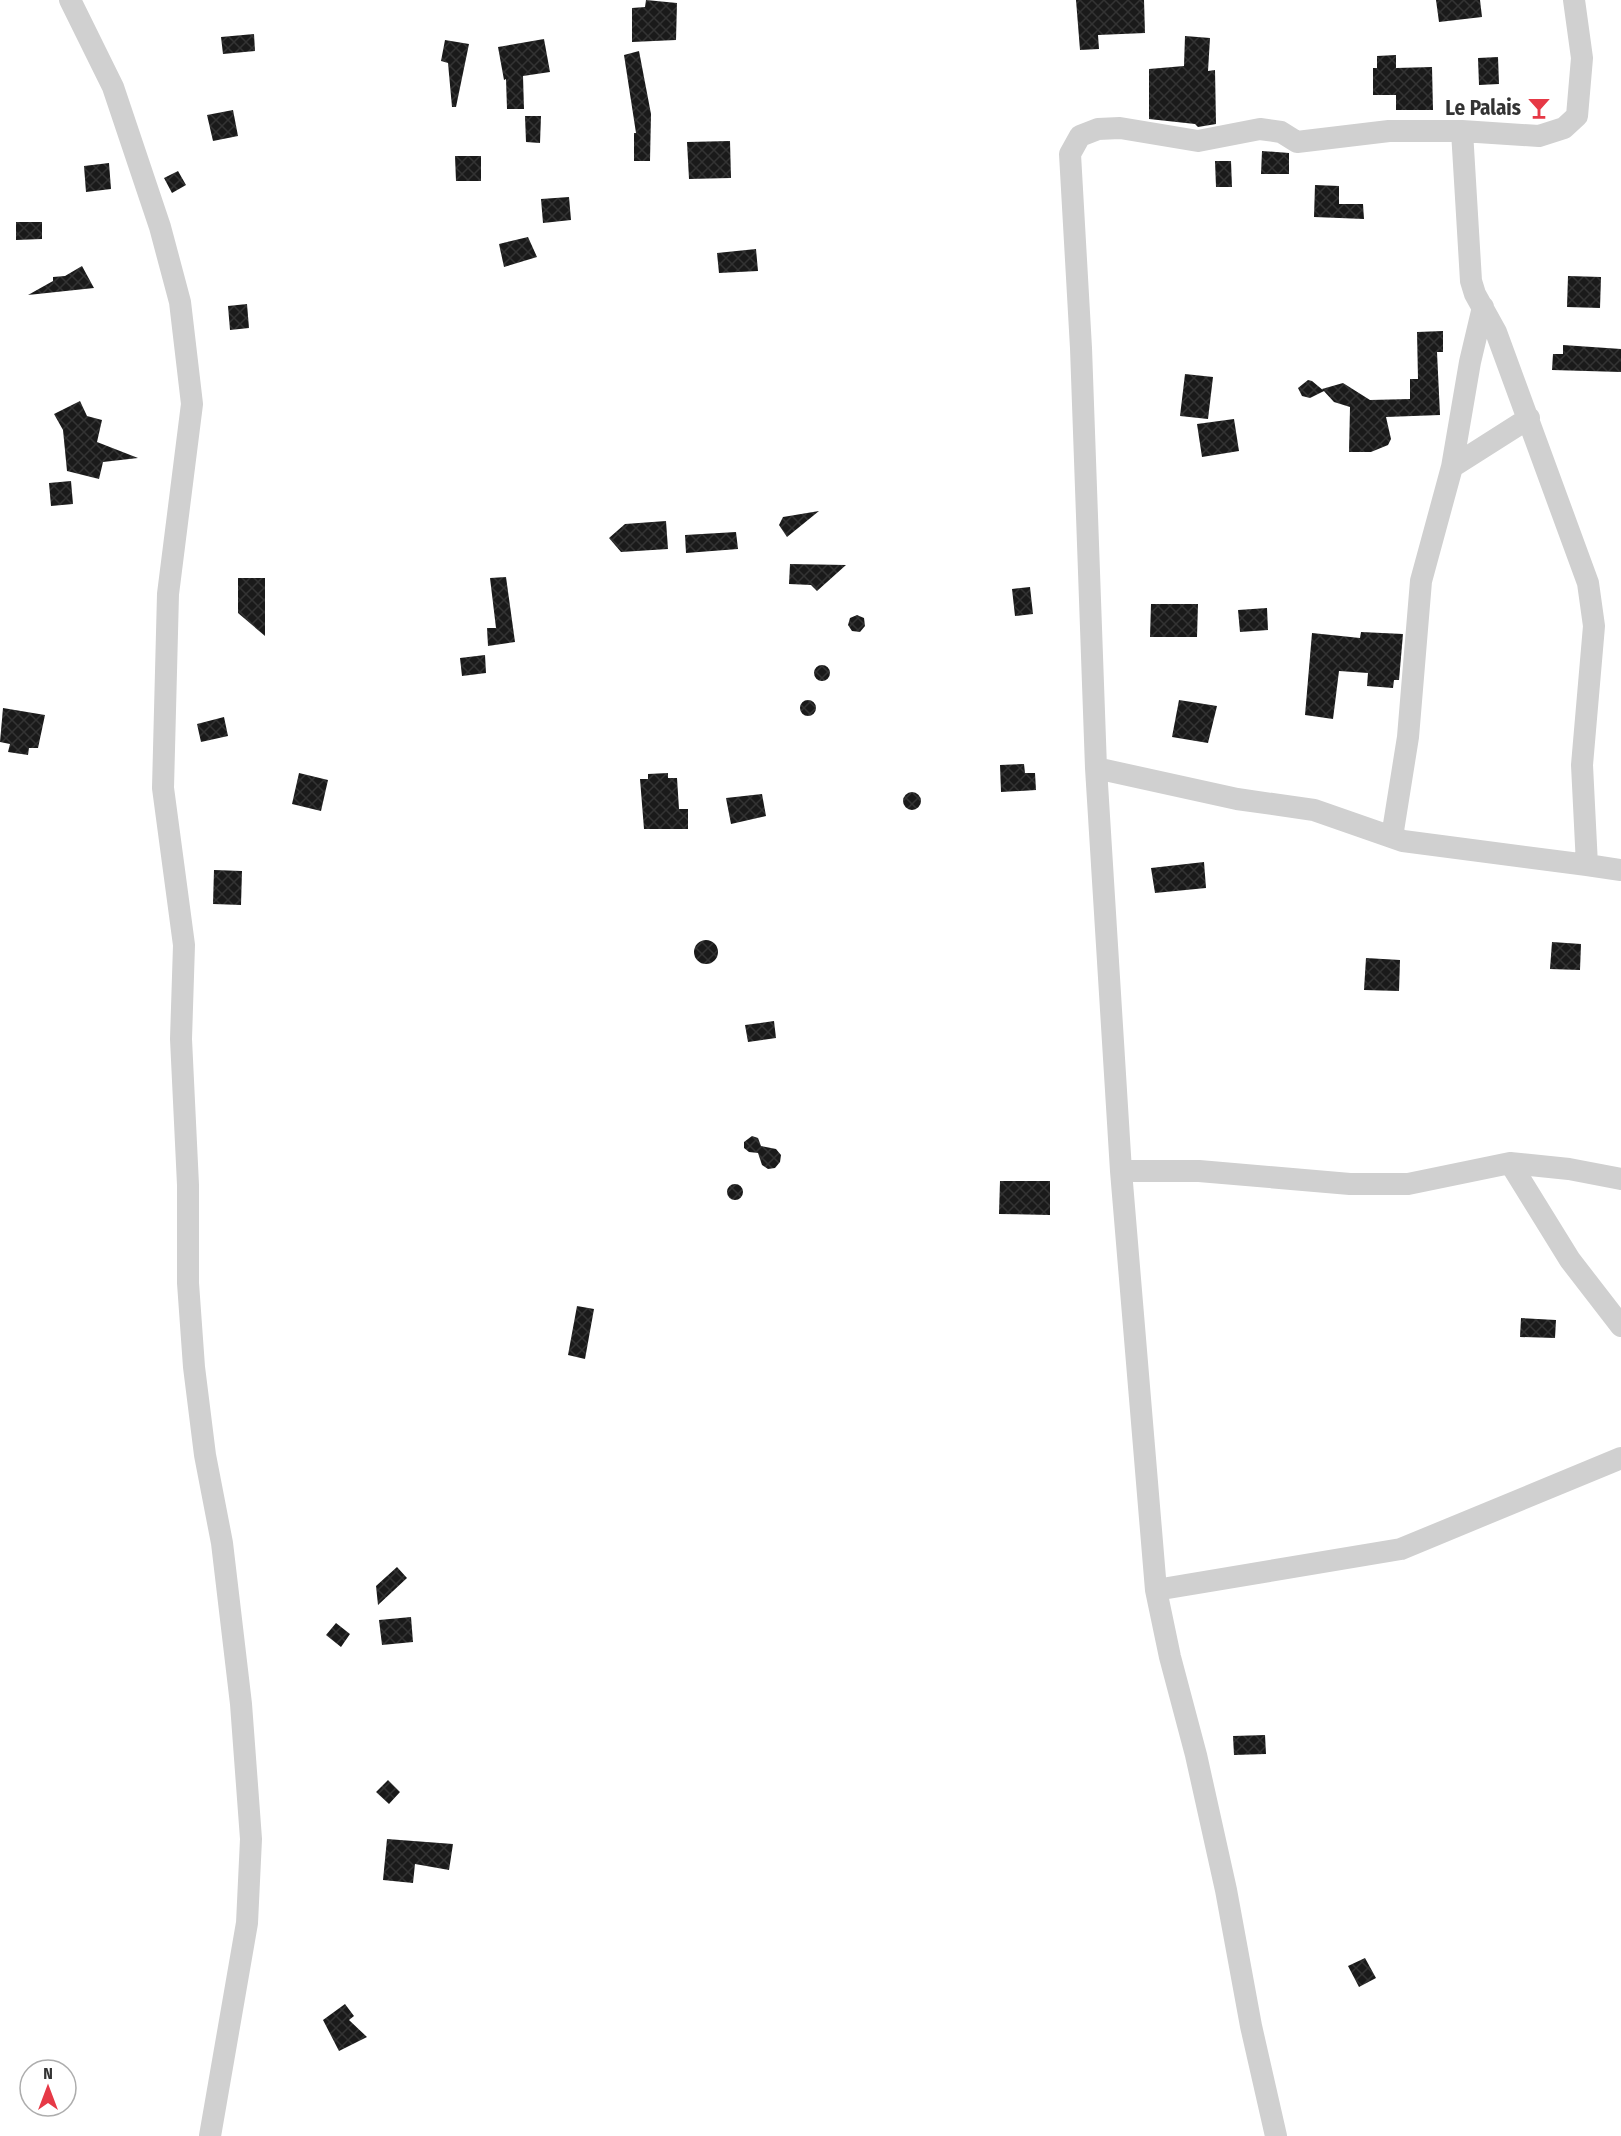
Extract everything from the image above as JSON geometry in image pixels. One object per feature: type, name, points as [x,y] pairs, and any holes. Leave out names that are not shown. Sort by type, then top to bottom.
[{"type":"street","points":[[70,0],[113,87],[160,227],[180,302],[192,404],[168,594],[163,788],[184,945],[181,1039],[188,1185],[188,1283],[194,1367],[205,1455],[222,1543],[240,1692],[251,1839],[247,1923],[210,2136]]},
{"type":"street","points":[[1276,2136],[1251,2026],[1211,1822],[1170,1657],[1156,1590],[1121,1171],[1096,768],[1081,348],[1070,162],[1075,143],[1080,136],[1098,129],[1120,128],[1198,141],[1260,129],[1281,132],[1296,142],[1389,131],[1462,131],[1539,136],[1564,128],[1577,116],[1582,58],[1574,0]]},
{"type":"street","points":[[1462,131],[1471,281],[1475,294],[1496,332],[1529,418],[1588,583],[1593,605],[1594,626],[1581,765],[1587,865]]},
{"type":"street","points":[[1392,837],[1408,737],[1420,581],[1452,467],[1470,362],[1483,307]]},
{"type":"street","points":[[1452,467],[1529,418]]},
{"type":"street","points":[[1096,768],[1237,799],[1314,810],[1403,842],[1621,870]]},
{"type":"street","points":[[1121,1171],[1199,1171],[1327,1183],[1408,1184],[1510,1163],[1569,1168],[1621,1179]]},
{"type":"street","points":[[1510,1163],[1570,1260],[1621,1326]]},
{"type":"street","points":[[1156,1590],[1401,1549],[1621,1458]]},
{"type":"building","points":[[646,0],[677,3],[676,40],[632,42],[632,8],[645,7]]},
{"type":"building","points":[[1076,0],[1144,0],[1145,33],[1098,35],[1099,49],[1080,50]]},
{"type":"building","points":[[1436,0],[1480,0],[1482,17],[1439,22]]},
{"type":"building","points":[[254,34],[255,51],[223,54],[221,37]]},
{"type":"building","points":[[1185,36],[1210,38],[1208,71],[1215,70],[1216,124],[1198,127],[1195,124],[1149,119],[1149,69],[1184,66]]},
{"type":"building","points":[[544,39],[550,72],[523,76],[524,109],[507,109],[506,79],[504,80],[498,47]]},
{"type":"building","points":[[445,40],[469,44],[456,107],[452,107],[448,63],[441,61]]},
{"type":"building","points":[[639,51],[651,114],[650,161],[634,161],[634,133],[636,133],[624,55]]},
{"type":"building","points":[[1396,55],[1396,68],[1432,67],[1433,110],[1396,110],[1396,95],[1373,95],[1373,68],[1377,68],[1377,56]]},
{"type":"building","points":[[1498,57],[1499,84],[1479,85],[1478,58]]},
{"type":"building","points":[[233,110],[238,136],[213,141],[207,115]]},
{"type":"building","points":[[525,116],[541,116],[540,143],[526,142]]},
{"type":"building","points":[[730,141],[731,178],[689,179],[687,142]]},
{"type":"building","points":[[1262,151],[1289,153],[1289,174],[1261,174]]},
{"type":"building","points":[[455,156],[481,156],[481,181],[456,181]]},
{"type":"building","points":[[1215,161],[1231,161],[1232,187],[1216,187]]},
{"type":"building","points":[[109,163],[111,189],[86,192],[84,166]]},
{"type":"building","points":[[178,171],[186,185],[172,193],[164,178]]},
{"type":"building","points":[[1315,185],[1339,186],[1339,204],[1363,204],[1364,219],[1314,217]]},
{"type":"building","points":[[569,197],[571,220],[543,223],[541,199]]},
{"type":"building","points":[[16,222],[42,222],[42,239],[16,240]]},
{"type":"building","points":[[528,237],[537,257],[504,267],[499,244]]},
{"type":"building","points":[[756,249],[758,271],[719,273],[717,253]]},
{"type":"building","points":[[82,266],[94,288],[28,295],[53,281],[53,277],[65,276]]},
{"type":"building","points":[[1568,276],[1601,277],[1600,308],[1567,307]]},
{"type":"building","points":[[247,304],[249,328],[230,330],[228,306]]},
{"type":"building","points":[[1443,331],[1443,352],[1437,352],[1440,415],[1386,417],[1391,439],[1388,445],[1371,452],[1349,452],[1350,407],[1334,402],[1322,389],[1343,383],[1370,400],[1410,399],[1410,379],[1418,379],[1417,332]]},
{"type":"building","points":[[1563,345],[1621,349],[1621,372],[1552,370],[1553,354],[1563,354]]},
{"type":"building","points":[[1185,374],[1213,377],[1208,419],[1180,416]]},
{"type":"building","points":[[1308,380],[1324,391],[1310,398],[1302,396],[1298,388]]},
{"type":"building","points":[[80,401],[87,416],[102,420],[97,442],[138,458],[103,462],[99,479],[67,471],[63,430],[54,414]]},
{"type":"building","points":[[1234,419],[1239,451],[1202,457],[1197,424]]},
{"type":"building","points":[[71,481],[73,504],[51,506],[49,483]]},
{"type":"building","points":[[819,511],[787,537],[779,525],[783,517]]},
{"type":"building","points":[[666,521],[668,549],[621,552],[609,538],[625,524]]},
{"type":"building","points":[[736,532],[738,549],[686,553],[685,535]]},
{"type":"building","points":[[790,564],[846,565],[817,591],[811,585],[789,584]]},
{"type":"building","points":[[506,577],[515,642],[488,646],[487,628],[496,628],[490,578]]},
{"type":"building","points":[[238,578],[265,578],[265,636],[238,613]]},
{"type":"building","points":[[1030,587],[1033,614],[1015,616],[1012,589]]},
{"type":"building","points":[[1151,604],[1198,604],[1197,637],[1150,637]]},
{"type":"building","points":[[1267,608],[1268,630],[1240,632],[1238,610]]},
{"type":"building","points":[[857,615],[864,618],[865,626],[860,632],[852,631],[848,625],[850,618]]},
{"type":"building","points":[[1361,632],[1403,634],[1399,680],[1394,680],[1393,688],[1367,686],[1368,673],[1339,671],[1333,719],[1305,715],[1312,633],[1360,638]]},
{"type":"building","points":[[485,655],[486,673],[462,676],[460,658]]},
{"type":"building","points":[[819,665],[825,665],[830,673],[828,679],[819,681],[814,676],[814,670]]},
{"type":"building","points":[[808,700],[814,702],[816,708],[814,714],[808,716],[802,714],[800,708],[802,702]]},
{"type":"building","points":[[1179,700],[1217,706],[1208,743],[1172,737]]},
{"type":"building","points":[[3,708],[45,715],[38,748],[29,748],[28,755],[8,752],[10,744],[0,742]]},
{"type":"building","points":[[224,717],[228,736],[201,742],[197,724]]},
{"type":"building","points":[[1024,764],[1025,773],[1035,773],[1036,790],[1001,792],[1000,765]]},
{"type":"building","points":[[299,773],[328,780],[321,811],[292,804]]},
{"type":"building","points":[[668,773],[668,778],[677,778],[679,809],[688,809],[688,829],[644,829],[640,779],[648,779],[648,774]]},
{"type":"building","points":[[912,792],[918,795],[921,801],[918,807],[912,810],[906,807],[903,801],[906,795]]},
{"type":"building","points":[[762,794],[766,816],[731,824],[726,798]]},
{"type":"building","points":[[1204,862],[1206,888],[1155,893],[1151,868]]},
{"type":"building","points":[[214,870],[242,871],[241,905],[213,904]]},
{"type":"building","points":[[706,940],[715,943],[718,952],[715,961],[706,964],[697,961],[694,952],[697,943]]},
{"type":"building","points":[[1552,942],[1581,944],[1580,970],[1550,969]]},
{"type":"building","points":[[1366,958],[1400,960],[1399,991],[1364,990]]},
{"type":"building","points":[[774,1021],[776,1038],[748,1042],[745,1025]]},
{"type":"building","points":[[752,1136],[758,1138],[761,1146],[776,1149],[781,1155],[780,1162],[775,1168],[768,1169],[762,1165],[758,1153],[749,1152],[744,1148],[744,1142]]},
{"type":"building","points":[[1000,1181],[1050,1181],[1050,1215],[999,1214]]},
{"type":"building","points":[[732,1184],[738,1184],[743,1192],[741,1198],[732,1200],[727,1195],[727,1189]]},
{"type":"building","points":[[577,1306],[594,1309],[585,1359],[568,1355]]},
{"type":"building","points":[[1521,1318],[1556,1320],[1555,1338],[1520,1337]]},
{"type":"building","points":[[397,1567],[407,1578],[378,1605],[376,1586]]},
{"type":"building","points":[[411,1617],[413,1642],[382,1645],[379,1620]]},
{"type":"building","points":[[336,1623],[350,1634],[341,1647],[326,1635]]},
{"type":"building","points":[[1265,1735],[1266,1754],[1234,1755],[1233,1736]]},
{"type":"building","points":[[388,1780],[400,1792],[389,1804],[376,1792]]},
{"type":"building","points":[[387,1839],[453,1844],[449,1870],[415,1864],[413,1883],[383,1880]]},
{"type":"building","points":[[1365,1958],[1376,1978],[1359,1987],[1348,1966]]},
{"type":"building","points":[[345,2004],[354,2016],[349,2020],[367,2037],[339,2051],[323,2020]]},
{"type":"place","name":"Le Palais","points":[[1539,108]]}]
